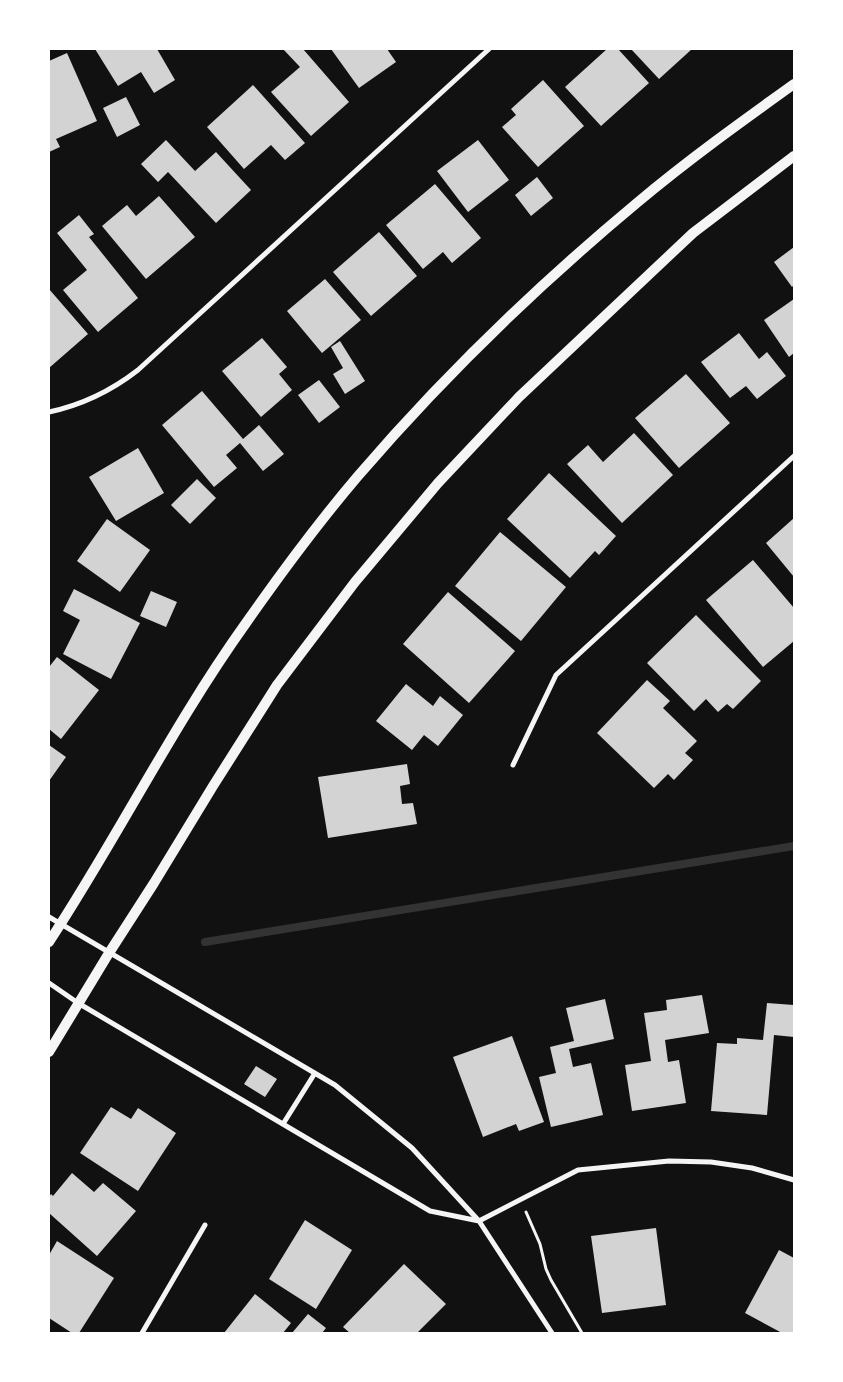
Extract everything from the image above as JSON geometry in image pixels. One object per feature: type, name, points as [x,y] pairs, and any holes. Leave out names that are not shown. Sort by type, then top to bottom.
[{"type":"main road","points":[[49,942],[192,704],[239,633],[304,543],[357,477],[451,374],[541,286],[638,202],[794,84]]},
{"type":"main road","points":[[49,1052],[109,952],[277,685],[355,582],[438,483],[519,397],[693,233],[794,156]]},
{"type":"street","points":[[49,412],[107,392],[138,370],[489,49]]},
{"type":"street","points":[[514,764],[556,675],[794,456]]},
{"type":"street","points":[[49,917],[335,1085],[412,1148],[479,1221],[552,1333]]},
{"type":"street","points":[[49,983],[78,1003],[430,1211],[479,1221],[578,1170],[670,1161],[712,1162],[769,1172],[794,1180]]},
{"type":"street","points":[[283,1124],[315,1073]]},
{"type":"street","points":[[142,1333],[205,1225]]},
{"type":"path","points":[[520,1200],[540,1244],[546,1269],[551,1280],[582,1333]]},
{"type":"building","points":[[95,49],[157,49],[175,80],[154,93],[141,72],[118,86]]},
{"type":"building","points":[[283,49],[303,49],[349,102],[311,136],[271,92],[300,67]]},
{"type":"building","points":[[331,49],[387,49],[396,62],[359,88]]},
{"type":"building","points":[[607,49],[618,49],[649,83],[601,126],[565,87]]},
{"type":"building","points":[[631,49],[692,49],[659,79]]},
{"type":"building","points":[[67,53],[97,121],[56,139],[60,147],[49,152],[49,61]]},
{"type":"building","points":[[543,80],[584,126],[538,167],[502,127],[516,115],[511,109]]},
{"type":"building","points":[[253,85],[305,143],[285,160],[271,145],[244,169],[207,127]]},
{"type":"building","points":[[126,97],[140,125],[117,137],[103,108]]},
{"type":"building","points":[[166,140],[195,171],[216,152],[251,190],[216,223],[168,172],[158,182],[141,164]]},
{"type":"building","points":[[478,140],[509,180],[468,212],[437,171]]},
{"type":"building","points":[[537,177],[553,198],[531,216],[515,195]]},
{"type":"building","points":[[435,184],[481,238],[452,263],[443,252],[423,269],[386,225]]},
{"type":"building","points":[[159,196],[195,237],[146,279],[102,226],[127,205],[136,216]]},
{"type":"building","points":[[79,215],[94,234],[89,237],[138,298],[98,332],[63,290],[87,270],[57,233]]},
{"type":"building","points":[[379,232],[417,276],[371,316],[333,272]]},
{"type":"building","points":[[794,247],[794,285],[792,287],[774,262]]},
{"type":"building","points":[[325,279],[361,320],[322,353],[287,311]]},
{"type":"building","points":[[49,289],[88,334],[49,368]]},
{"type":"building","points":[[794,299],[794,353],[789,357],[764,320]]},
{"type":"building","points":[[739,333],[759,359],[767,352],[786,376],[757,399],[746,386],[730,398],[701,362]]},
{"type":"building","points":[[262,338],[287,367],[279,374],[292,390],[261,417],[222,371]]},
{"type":"building","points":[[340,341],[365,381],[345,394],[333,374],[343,368],[331,347]]},
{"type":"building","points":[[686,374],[730,423],[679,468],[635,418]]},
{"type":"building","points":[[319,380],[340,407],[319,423],[298,395]]},
{"type":"building","points":[[202,391],[243,439],[259,425],[284,454],[263,471],[240,443],[226,455],[237,468],[214,487],[162,425]]},
{"type":"building","points":[[634,433],[673,475],[622,523],[567,464],[588,445],[603,462]]},
{"type":"building","points":[[138,448],[164,493],[116,521],[89,477]]},
{"type":"building","points":[[549,473],[616,536],[599,555],[595,551],[570,578],[507,519]]},
{"type":"building","points":[[197,479],[216,498],[190,524],[171,505]]},
{"type":"building","points":[[794,518],[794,577],[766,543]]},
{"type":"building","points":[[107,519],[150,550],[120,592],[77,561]]},
{"type":"building","points":[[500,532],[566,587],[521,641],[455,586]]},
{"type":"building","points":[[753,560],[794,608],[794,641],[763,667],[706,600]]},
{"type":"building","points":[[74,589],[140,623],[111,679],[63,654],[80,620],[63,611]]},
{"type":"building","points":[[151,591],[177,602],[166,627],[140,616]]},
{"type":"building","points":[[448,592],[515,651],[469,703],[403,644]]},
{"type":"building","points":[[696,615],[761,681],[733,709],[727,704],[718,712],[706,699],[694,711],[647,663]]},
{"type":"building","points":[[57,657],[99,690],[61,739],[49,729],[49,667]]},
{"type":"building","points":[[647,680],[670,701],[663,708],[697,741],[685,753],[693,760],[674,780],[668,774],[654,788],[597,733]]},
{"type":"building","points":[[406,684],[433,706],[440,696],[463,715],[438,746],[424,735],[412,750],[376,721]]},
{"type":"building","points":[[49,745],[66,757],[49,781]]},
{"type":"building","points":[[407,764],[410,784],[400,786],[402,804],[413,803],[417,824],[328,838],[318,777]]},
{"type":"building","points":[[702,995],[709,1033],[665,1040],[668,1062],[679,1060],[686,1103],[632,1111],[625,1065],[651,1061],[644,1013],[667,1010],[666,1000]]},
{"type":"building","points":[[605,999],[614,1039],[569,1049],[573,1067],[591,1063],[603,1115],[551,1127],[539,1077],[556,1073],[550,1047],[574,1041],[566,1008]]},
{"type":"building","points":[[767,1003],[794,1005],[794,1037],[774,1035],[767,1115],[711,1111],[717,1043],[737,1044],[737,1038],[763,1040]]},
{"type":"building","points":[[512,1036],[544,1122],[519,1131],[516,1124],[483,1137],[453,1057]]},
{"type":"building","points":[[256,1066],[277,1079],[265,1097],[244,1084]]},
{"type":"building","points":[[111,1107],[131,1119],[138,1108],[176,1133],[138,1191],[80,1153]]},
{"type":"building","points":[[72,1173],[94,1192],[103,1183],[136,1211],[97,1256],[49,1213],[49,1197],[51,1194],[53,1196]]},
{"type":"building","points":[[305,1220],[352,1250],[316,1309],[269,1279]]},
{"type":"building","points":[[656,1228],[666,1305],[602,1313],[591,1236]]},
{"type":"building","points":[[57,1241],[114,1278],[79,1333],[72,1333],[49,1318],[49,1255]]},
{"type":"building","points":[[779,1250],[794,1258],[794,1333],[782,1333],[745,1313]]},
{"type":"building","points":[[404,1264],[446,1304],[417,1333],[350,1333],[343,1327]]},
{"type":"building","points":[[255,1294],[291,1323],[283,1333],[224,1333]]},
{"type":"building","points":[[308,1314],[326,1328],[322,1333],[292,1333]]},
{"type":"waterway","points":[[205,942],[794,846]]}]
